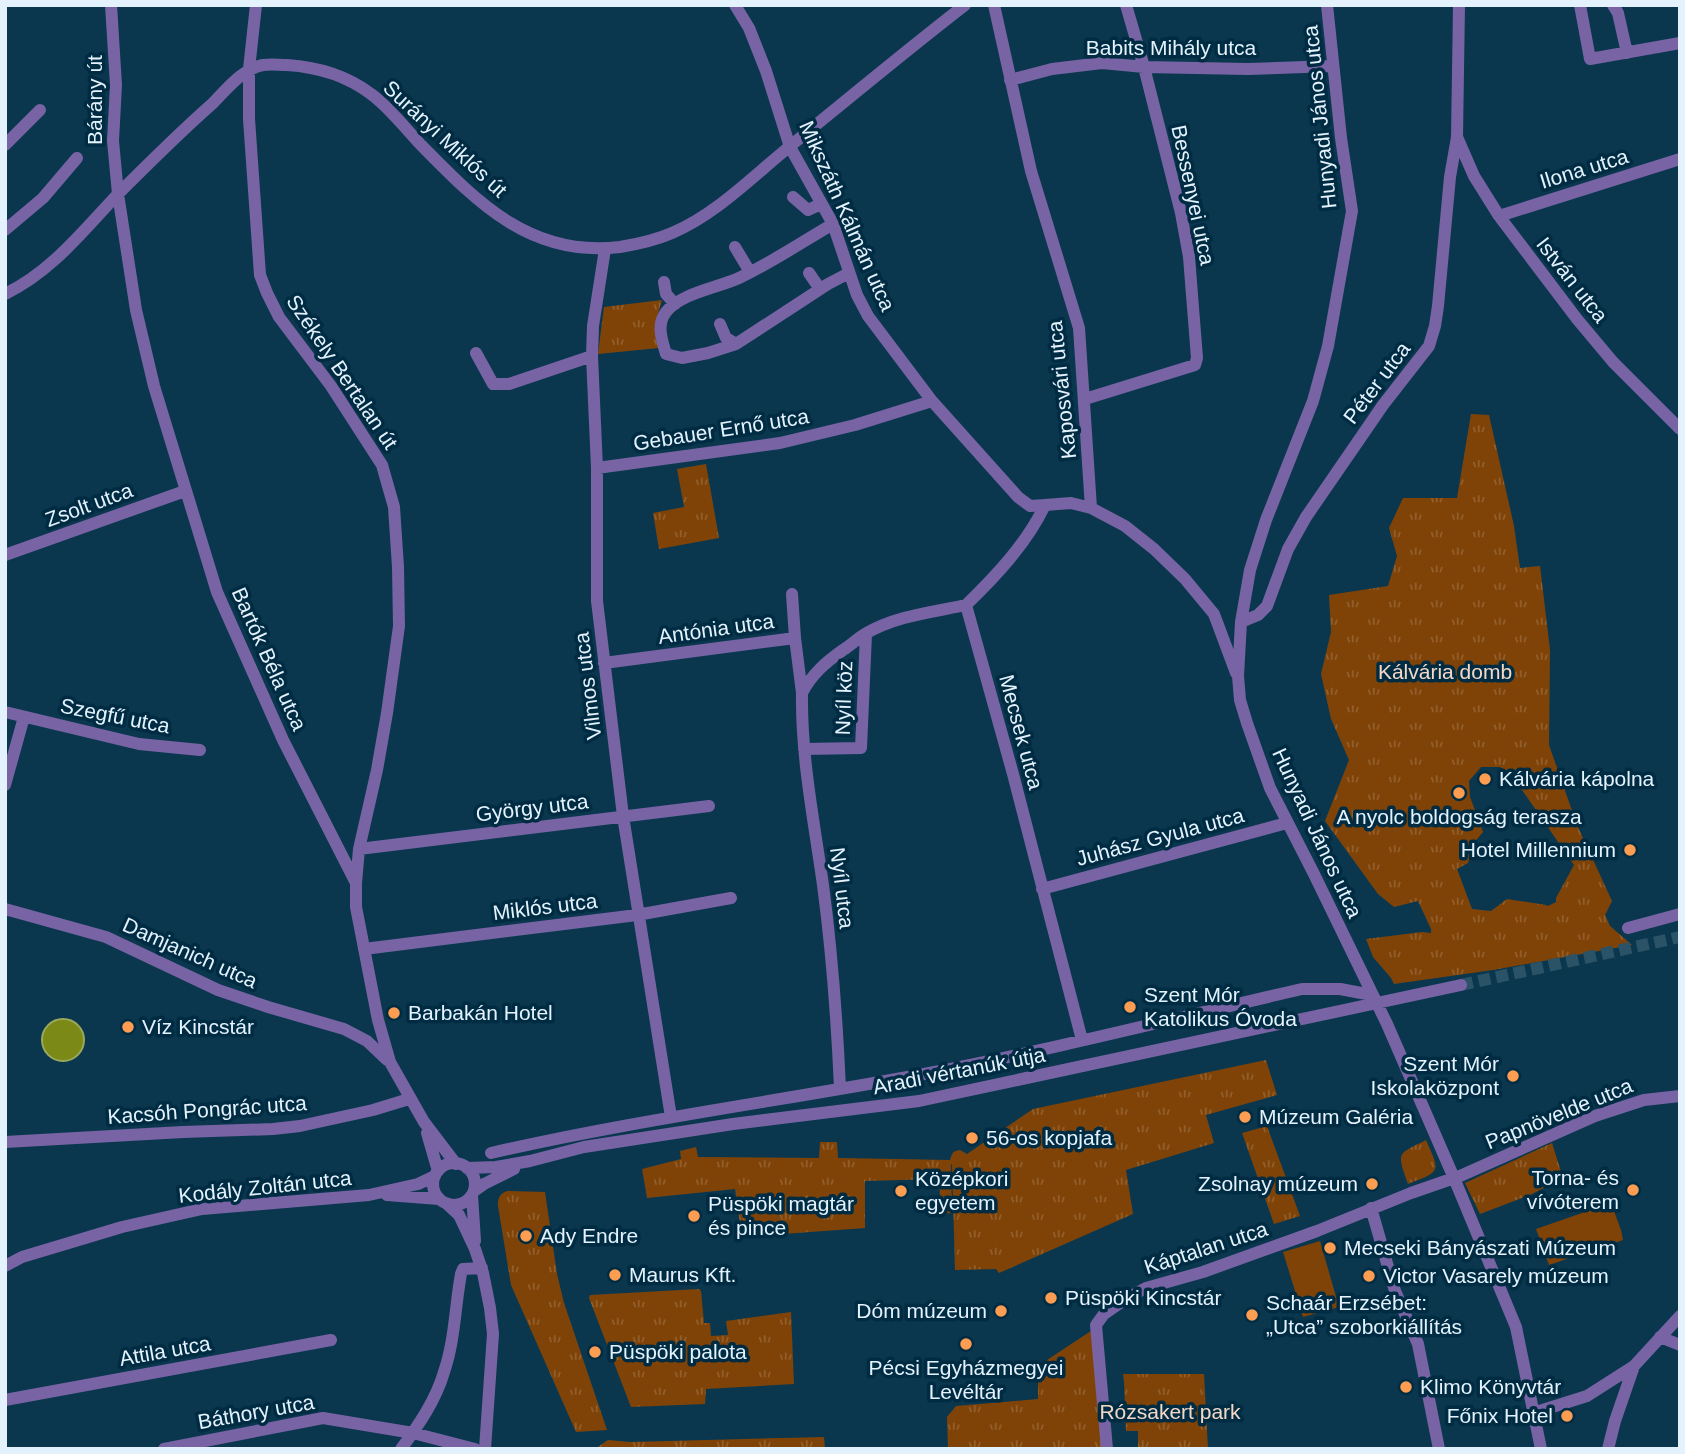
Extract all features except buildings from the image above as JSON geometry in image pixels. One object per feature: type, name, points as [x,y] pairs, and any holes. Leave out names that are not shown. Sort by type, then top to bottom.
[{"type":"street","name":"Bárány út","points":[[111,5],[116,85],[113,141],[118,194]]},
{"type":"street","name":"Székely Bertalan út","points":[[256,5],[249,69],[249,119],[260,275],[279,317],[331,386],[382,465],[394,507],[399,626],[377,770],[359,849],[356,883]]},
{"type":"street","name":"Mikszáth Kálmán utca","points":[[735,5],[749,28],[766,71],[790,147],[833,224],[857,295],[868,316],[932,401],[1018,497],[1030,506],[1045,505]]},
{"type":"street","name":"Surányi Miklós út","points":[[249,69],[267,64],[307,66],[342,76],[373,95],[455,179],[487,208],[509,223],[536,237],[562,245],[605,248],[650,241],[673,233],[715,208],[965,5]]},
{"type":"street","name":"Kaposvári utca","points":[[994,5],[1031,171],[1079,328],[1091,508]]},
{"type":"street","name":"Bessenyei utca","points":[[1085,399],[1195,365],[1197,358],[1189,257],[1183,224],[1126,5]]},
{"type":"street","name":"Hunyadi János utca","points":[[1327,5],[1332,65],[1352,211],[1328,346],[1313,401],[1266,520],[1250,570],[1241,622],[1238,676],[1240,700],[1270,788],[1374,999],[1454,1178],[1516,1327],[1541,1449]]},
{"type":"street","name":"Péter utca","points":[[1241,622],[1258,615],[1267,606],[1288,550],[1306,517],[1383,405],[1429,346],[1438,306],[1450,177],[1457,137],[1460,5]]},
{"type":"street","points":[[1580,5],[1590,59],[1680,43]]},
{"type":"street","points":[[1613,5],[1618,13],[1627,52]]},
{"type":"street","name":"Babits Mihály utca","points":[[1010,80],[1052,69],[1102,63],[1144,67],[1248,69],[1332,65]]},
{"type":"street","points":[[5,293],[44,269],[249,69]]},
{"type":"street","points":[[5,145],[40,110]]},
{"type":"street","name":"István utca","points":[[1457,137],[1474,176],[1499,216],[1569,309],[1649,401],[1680,429]]},
{"type":"street","points":[[5,230],[43,198],[77,158]]},
{"type":"street","name":"Ilona utca","points":[[1499,216],[1680,159]]},
{"type":"street","name":"Bartók Béla utca","points":[[118,194],[136,310],[154,386],[217,592],[283,740],[356,883],[356,907],[377,1020],[390,1062],[424,1122],[462,1166]]},
{"type":"street","points":[[793,197],[808,210],[821,204]]},
{"type":"street","points":[[833,224],[739,278],[675,304],[661,320],[666,354],[682,358],[736,344],[849,273]]},
{"type":"street","points":[[735,247],[750,272]]},
{"type":"street","name":"Vilmos utca","points":[[605,248],[593,326],[592,356],[597,468],[597,601],[637,915],[671,1117]]},
{"type":"street","points":[[809,273],[820,289]]},
{"type":"street","points":[[664,282],[666,294],[675,304]]},
{"type":"street","points":[[720,324],[726,338],[736,344]]},
{"type":"street","points":[[476,353],[493,384],[509,384],[592,356]]},
{"type":"street","name":"Gebauer Ernő utca","points":[[597,468],[780,443],[855,425],[932,401]]},
{"type":"street","name":"Zsolt utca","points":[[5,555],[185,491]]},
{"type":"street","points":[[802,693],[809,679],[830,659],[866,634],[909,617],[966,605],[987,585],[1035,526],[1045,505],[1071,503],[1091,508],[1125,526],[1185,579],[1214,614],[1238,676]]},
{"type":"street","points":[[792,594],[795,638]]},
{"type":"street","name":"Mecsek utca","points":[[966,605],[1082,1040]]},
{"type":"street","name":"Nyíl köz","points":[[804,749],[861,748],[866,634]]},
{"type":"street","name":"Antónia utca","points":[[604,663],[795,638],[802,693]]},
{"type":"street","points":[[797,657],[816,672]]},
{"type":"street","name":"Nyíl utca","points":[[802,693],[804,749],[836,1000],[840,1088]]},
{"type":"street","name":"Szegfű utca","points":[[5,712],[139,744],[200,750]]},
{"type":"street","points":[[5,785],[24,717]]},
{"type":"street","name":"György utca","points":[[359,849],[709,806]]},
{"type":"street","name":"Juhász Gyula utca","points":[[1042,889],[1287,823]]},
{"type":"street","name":"Miklós utca","points":[[364,949],[637,915],[731,898]]},
{"type":"street","name":"Damjanich utca","points":[[5,909],[106,937],[218,990],[344,1029],[367,1041],[390,1062]]},
{"type":"street","points":[[1628,928],[1680,914]]},
{"type":"street","points":[[1374,999],[1461,985]]},
{"type":"street","name":"Aradi vértanúk útja","points":[[491,1153],[558,1137],[960,1066],[1302,989],[1340,989],[1374,999]]},
{"type":"street","name":"Aradi vértanúk útja","points":[[462,1166],[496,1167],[584,1147],[733,1124],[919,1101],[1374,999]]},
{"type":"street","name":"Papnövelde utca","points":[[1454,1178],[1595,1116],[1644,1100],[1680,1096]]},
{"type":"street","name":"Kacsóh Pongrác utca","points":[[5,1142],[273,1129],[373,1110],[409,1099]]},
{"type":"street","name":"Bartók Béla utca","points":[[424,1122],[437,1173]]},
{"type":"street","points":[[545,1157],[558,1137]]},
{"type":"street","name":"Aradi vértanúk útja","points":[[473,1193],[484,1184],[530,1161]]},
{"type":"street","points":[[475,1249],[474,1178],[462,1166],[443,1166],[437,1173],[434,1188],[443,1201],[459,1215],[475,1249],[482,1268],[490,1308],[493,1334],[485,1449]]},
{"type":"street","name":"Kodály Zoltán utca","points":[[5,1266],[22,1257],[122,1227],[202,1209],[369,1195],[418,1184],[437,1173]]},
{"type":"street","name":"Káptalan utca","points":[[1107,1449],[1096,1325],[1104,1314],[1146,1288],[1203,1272],[1454,1178]]},
{"type":"street","points":[[443,1201],[458,1205],[464,1203],[473,1193]]},
{"type":"street","name":"Kodály Zoltán utca","points":[[369,1195],[443,1201]]},
{"type":"street","points":[[1371,1208],[1395,1291],[1418,1344],[1439,1449]]},
{"type":"street","points":[[401,1449],[428,1407],[444,1372],[463,1269],[482,1268]]},
{"type":"street","points":[[1534,1413],[1587,1395],[1634,1366],[1680,1316]]},
{"type":"street","points":[[1660,1337],[1680,1345]]},
{"type":"street","name":"Attila utca","points":[[5,1400],[331,1340]]},
{"type":"street","points":[[1608,1449],[1634,1366]]},
{"type":"street","name":"Báthory utca","points":[[169,1448],[323,1418],[412,1433],[475,1449]]},
{"type":"green space","points":[[662,300],[656,320],[659,348],[598,354],[604,307]]},
{"type":"green space","name":"Kálvária domb","points":[[1471,414],[1489,415],[1514,526],[1520,568],[1540,566],[1550,650],[1549,745],[1577,825],[1612,901],[1605,915],[1610,926],[1632,945],[1493,970],[1394,984],[1373,957],[1366,939],[1431,933],[1431,929],[1418,901],[1394,907],[1378,894],[1325,821],[1349,760],[1331,719],[1321,674],[1331,632],[1329,595],[1388,586],[1397,556],[1389,528],[1403,498],[1457,498]],"holes":[[[1481,767],[1500,767],[1511,774],[1574,865],[1556,902],[1548,906],[1507,899],[1491,911],[1472,909],[1457,869],[1468,863],[1473,844],[1483,832],[1470,797],[1469,781]]]},
{"type":"green space","points":[[706,464],[719,538],[659,549],[653,513],[684,507],[677,469]]},
{"type":"green space","points":[[1266,1060],[1277,1095],[1206,1115],[1214,1143],[1126,1170],[1133,1214],[999,1273],[996,1269],[955,1270],[952,1164],[952,1213],[941,1214],[939,1179],[865,1181],[865,1228],[742,1237],[735,1189],[647,1198],[642,1169],[681,1159],[680,1151],[696,1147],[698,1157],[819,1158],[820,1142],[837,1142],[838,1158],[950,1160],[954,1152],[960,1150],[967,1154],[1033,1109]]},
{"type":"green space","points":[[1267,1126],[1300,1216],[1274,1224],[1242,1133]]},
{"type":"green space","points":[[1426,1140],[1435,1169],[1427,1176],[1408,1184],[1402,1156],[1404,1152]]},
{"type":"green space","points":[[1552,1143],[1563,1178],[1530,1195],[1480,1214],[1465,1183]]},
{"type":"green space","points":[[545,1192],[564,1303],[607,1430],[576,1432],[511,1285],[498,1206],[502,1193]]},
{"type":"green space","points":[[1611,1203],[1623,1240],[1549,1265],[1536,1229]]},
{"type":"green space","points":[[1320,1241],[1339,1307],[1303,1317],[1283,1252]]},
{"type":"green space","points":[[699,1289],[704,1323],[710,1323],[711,1336],[728,1335],[726,1321],[791,1312],[794,1384],[706,1389],[705,1404],[631,1407],[590,1295]]},
{"type":"green space","points":[[1094,1329],[1103,1449],[948,1449],[947,1417],[956,1406],[1038,1399],[1038,1366]]},
{"type":"green space","name":"Rózsakert park","points":[[1123,1374],[1204,1374],[1208,1449],[1138,1449],[1138,1431],[1126,1431]]},
{"type":"green space","points":[[824,1437],[825,1449],[595,1449],[608,1440],[630,1442]]},
{"type":"shaded area","points":[[63,1019],[78,1025],[84,1040],[78,1055],[63,1061],[48,1055],[42,1040],[48,1025]]},
{"type":"tunnel","points":[[1461,985],[1680,937]]},
{"type":"place","name":"Kálvária kápolna","points":[[1485,779]]},
{"type":"place","name":"A nyolc boldogság terasza","points":[[1459,793]]},
{"type":"place","name":"Hotel Millennium","points":[[1630,850]]},
{"type":"place","name":"Szent Mór Katolikus Óvoda","points":[[1130,1007]]},
{"type":"place","name":"Barbakán Hotel","points":[[394,1013]]},
{"type":"place","name":"Víz Kincstár","points":[[128,1027]]},
{"type":"place","name":"Szent Mór Iskolaközpont","points":[[1513,1076]]},
{"type":"place","name":"Múzeum Galéria","points":[[1245,1117]]},
{"type":"place","name":"56-os kopjafa","points":[[972,1138]]},
{"type":"place","name":"Zsolnay múzeum","points":[[1372,1184]]},
{"type":"place","name":"Torna- és vívóterem","points":[[1633,1190]]},
{"type":"place","name":"Középkori egyetem","points":[[901,1191]]},
{"type":"place","name":"Püspöki magtár és pince","points":[[694,1216]]},
{"type":"place","name":"Ady Endre","points":[[526,1236]]},
{"type":"place","name":"Mecseki Bányászati Múzeum","points":[[1330,1248]]},
{"type":"place","name":"Maurus Kft.","points":[[615,1275]]},
{"type":"place","name":"Victor Vasarely múzeum","points":[[1369,1276]]},
{"type":"place","name":"Püspöki Kincstár","points":[[1051,1298]]},
{"type":"place","name":"Dóm múzeum","points":[[1001,1311]]},
{"type":"place","name":"Schaár Erzsébet: „Utca” szoborkiállítás","points":[[1252,1315]]},
{"type":"place","name":"Pécsi Egyházmegyei Levéltár","points":[[966,1344]]},
{"type":"place","name":"Püspöki palota","points":[[595,1352]]},
{"type":"place","name":"Klimo Könyvtár","points":[[1406,1387]]},
{"type":"place","name":"Főnix Hotel","points":[[1567,1416]]}]
